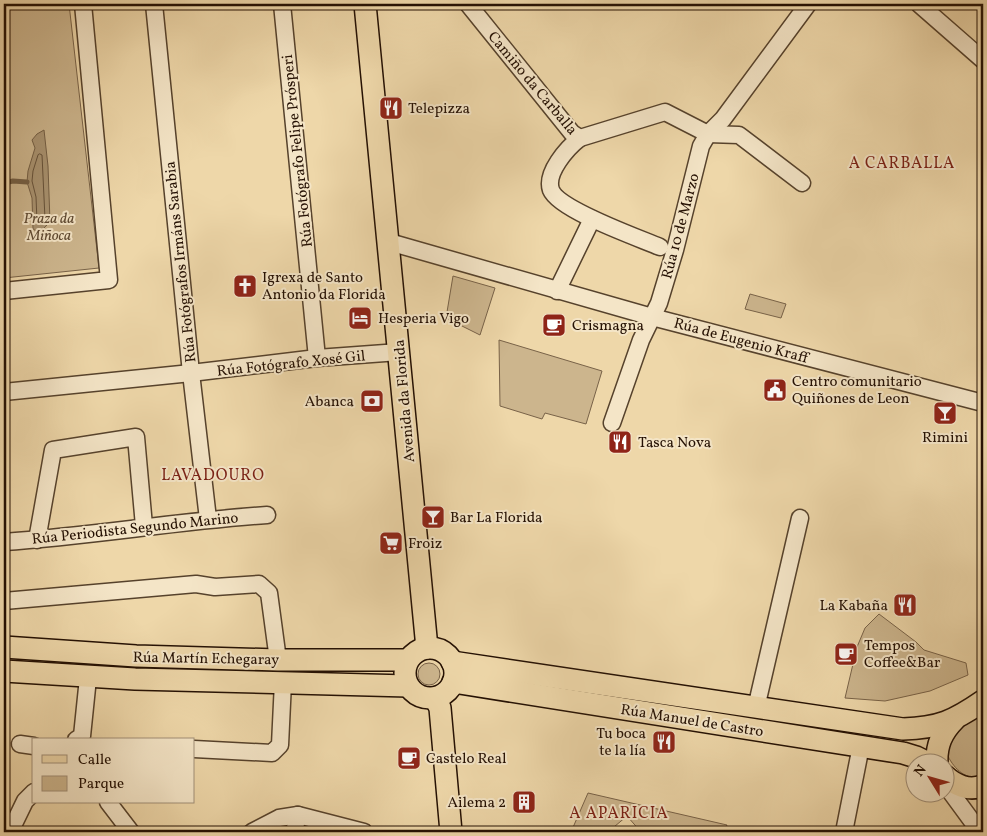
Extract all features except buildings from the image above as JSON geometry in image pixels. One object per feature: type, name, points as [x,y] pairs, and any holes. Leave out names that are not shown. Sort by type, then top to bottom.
[{"type":"main road","name":"Avenida da Florida","points":[[365,4],[427,648]]},
{"type":"main road","name":"Rúa Martín Echegaray","points":[[4,647],[136,656],[278,660],[408,660]]},
{"type":"main road","points":[[427,648],[442,651],[448,656],[453,672],[449,689],[435,698],[420,696],[413,692],[408,686],[404,673],[408,660],[413,654],[427,648]]},
{"type":"main road","name":"Rúa Martín Echegaray","points":[[4,671],[88,678],[408,686]]},
{"type":"main road","name":"Rúa Manuel de Castro","points":[[453,672],[756,708],[903,729],[935,726],[955,719]]},
{"type":"main road","name":"Rúa Manuel de Castro","points":[[453,672],[906,754]]},
{"type":"main road","points":[[435,698],[440,708],[451,832]]},
{"type":"main road","points":[[937,754],[938,743],[946,728],[955,719],[980,706]]},
{"type":"main road","points":[[954,782],[961,787],[976,788],[983,786]]},
{"type":"street","points":[[4,292],[109,280],[82,4]]},
{"type":"street","name":"Rúa Fotógrafos Irmáns Sarabia","points":[[154,4],[191,374],[208,519]]},
{"type":"street","name":"Rúa Fotógrafo Felipe Prósperi","points":[[282,4],[318,358]]},
{"type":"street","name":"Camiño da Carballa","points":[[468,4],[572,133],[580,138]]},
{"type":"street","points":[[708,134],[723,119],[808,4]]},
{"type":"street","points":[[919,4],[983,60]]},
{"type":"street","name":"Camiño da Carballa","points":[[592,219],[556,197],[551,189],[550,180],[556,166],[568,148],[580,138],[665,112],[708,134],[738,135],[802,182]]},
{"type":"street","name":"Rúa 10 de Marzo","points":[[612,423],[641,340],[659,303],[675,250],[701,146],[708,134]]},
{"type":"street","points":[[558,291],[592,219],[660,247]]},
{"type":"street","name":"Rúa de Eugenio Kraff","points":[[389,242],[652,317],[983,403]]},
{"type":"street","name":"Rúa Fotógrafo Xosé Gil","points":[[4,392],[191,374],[318,358],[399,352]]},
{"type":"street","points":[[36,540],[53,450],[136,437],[144,526]]},
{"type":"street","name":"Rúa Periodista Segundo Marino","points":[[4,542],[36,540],[208,519],[267,515]]},
{"type":"street","name":"Rúa Manuel de Castro","points":[[756,708],[800,518]]},
{"type":"street","points":[[4,601],[196,584],[215,587],[259,584],[269,593],[278,660]]},
{"type":"street","points":[[79,738],[88,678]]},
{"type":"street","points":[[195,749],[272,753],[280,744],[282,682]]},
{"type":"street","points":[[844,832],[861,746]]},
{"type":"street","points":[[10,832],[25,802],[32,794]]},
{"type":"street","points":[[954,797],[980,832]]},
{"type":"street","points":[[110,804],[131,832]]},
{"type":"street","points":[[252,832],[279,818],[298,816],[364,832]]},
{"type":"street","points":[[294,832],[298,816]]},
{"type":"green space","name":"Praza da Miñoca","points":[[4,4],[69,4],[99,268],[4,278]]},
{"type":"green space","points":[[453,276],[495,288],[480,335],[446,318]]},
{"type":"green space","points":[[750,294],[786,304],[781,318],[745,309]]},
{"type":"green space","points":[[499,340],[602,371],[586,424],[545,413],[542,419],[500,406]]},
{"type":"green space","points":[[879,614],[924,650],[966,663],[968,675],[930,691],[885,701],[845,698],[857,647],[865,628]]},
{"type":"green space","points":[[429,663],[437,666],[440,674],[437,682],[429,685],[421,682],[418,674],[421,666]]},
{"type":"green space","points":[[975,717],[983,717],[983,760],[979,776],[974,777],[964,774],[956,768],[954,766],[954,754],[947,754],[954,734]]},
{"type":"green space","points":[[588,793],[727,825],[724,832],[641,832],[627,816],[608,832],[571,832]]},
{"type":"water","points":[[44,130],[48,166],[50,222],[39,233],[33,229],[32,198],[27,182],[28,171],[35,148],[32,140]]},
{"type":"waterway","points":[[4,183],[13,181],[27,182]]},
{"type":"place","name":"Telepizza","points":[[391,108]]},
{"type":"place","name":"Igrexa de Santo Antonio da Florida","points":[[245,286]]},
{"type":"place","name":"Hesperia Vigo","points":[[360,318]]},
{"type":"place","name":"Crismagna","points":[[554,325]]},
{"type":"place","name":"Centro comunitario Quiñones de Leon","points":[[775,390]]},
{"type":"place","name":"Abanca","points":[[372,401]]},
{"type":"place","name":"Rimini","points":[[945,413]]},
{"type":"place","name":"Tasca Nova","points":[[620,442]]},
{"type":"place","name":"Bar La Florida","points":[[433,517]]},
{"type":"place","name":"Froiz","points":[[391,543]]},
{"type":"place","name":"La Kabaña","points":[[905,605]]},
{"type":"place","name":"Tempos Coffee&Bar","points":[[846,654]]},
{"type":"place","name":"Tu boca te la lía","points":[[664,742]]},
{"type":"place","name":"Castelo Real","points":[[409,758]]},
{"type":"place","name":"Ailema 2","points":[[524,802]]},
{"type":"district","name":"A CARBALLA","points":[[902,162]]},
{"type":"district","name":"LAVADOURO","points":[[213,474]]},
{"type":"district","name":"A APARICIA","points":[[619,812]]}]
